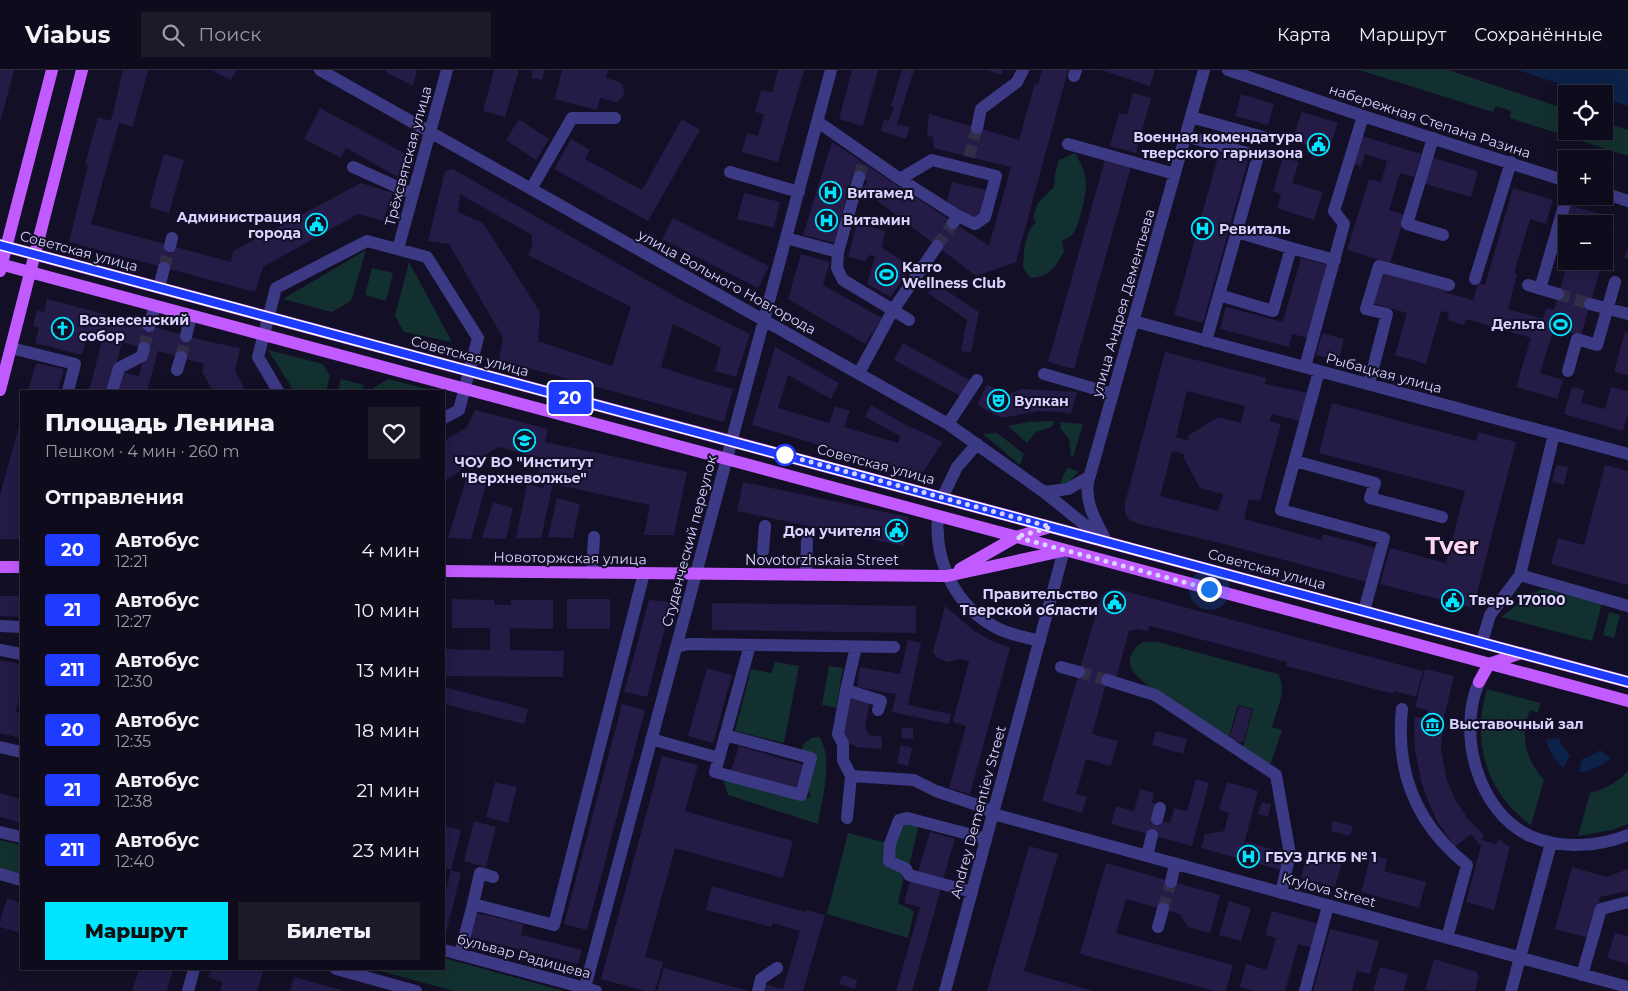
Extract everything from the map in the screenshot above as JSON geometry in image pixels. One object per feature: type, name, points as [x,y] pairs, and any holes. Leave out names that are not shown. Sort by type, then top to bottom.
[{"type":"main road","points":[[52,70],[3,246],[0,267],[30,273],[264,335],[1628,701]]},
{"type":"main road","points":[[0,390],[82,70]]},
{"type":"main road","name":"Советская улица","points":[[3,246],[1628,682]]},
{"type":"main road","points":[[947,576],[1016,537],[1051,527]]},
{"type":"main road","points":[[947,576],[1064,550]]},
{"type":"main road","points":[[0,567],[20,567]]},
{"type":"main road","name":"Новоторжская улица","points":[[445,571],[696,574]]},
{"type":"main road","name":"Novotorzhskaia Street","points":[[696,574],[947,576]]},
{"type":"main road","points":[[1479,682],[1489,664],[1521,653]]},
{"type":"street","name":"улица Вольного Новгорода","points":[[320,70],[948,424],[1044,492],[1106,542]]},
{"type":"street","name":"Трёхсвятская улица","points":[[398,249],[447,70]]},
{"type":"street","name":"Студенческий переулок","points":[[588,990],[651,740],[832,70]]},
{"type":"street","points":[[977,128],[981,109],[1017,82],[1022,70]]},
{"type":"street","name":"улица Андрея Дементьева","points":[[1106,542],[1090,507],[1087,492],[1089,477],[1204,70]]},
{"type":"street","name":"набережная Степана Разина","points":[[1228,70],[1363,116],[1558,177]]},
{"type":"street","points":[[1191,116],[1263,137]]},
{"type":"street","points":[[1305,367],[1344,224],[1334,211],[1363,116]]},
{"type":"street","points":[[531,188],[572,118],[615,118]]},
{"type":"street","points":[[818,122],[864,159],[900,178],[955,220],[975,224],[985,217],[996,176],[968,163],[932,160],[900,178]]},
{"type":"street","points":[[1186,136],[1258,156],[1206,341]]},
{"type":"street","points":[[1433,138],[1407,224],[1443,235]]},
{"type":"street","points":[[1068,144],[1175,174]]},
{"type":"street","points":[[1475,280],[1511,162]]},
{"type":"street","points":[[353,167],[413,194]]},
{"type":"street","points":[[730,172],[799,192]]},
{"type":"street","points":[[859,176],[838,252],[837,268],[843,280],[909,320]]},
{"type":"street","points":[[1613,196],[1628,201]]},
{"type":"street","points":[[1558,294],[1534,287],[1564,205]]},
{"type":"street","points":[[1236,232],[1335,260]]},
{"type":"street","points":[[786,238],[838,252]]},
{"type":"street","points":[[277,390],[258,357],[276,288],[367,241],[427,257],[478,338],[459,410],[445,417]]},
{"type":"street","points":[[859,373],[893,310],[937,246]]},
{"type":"street","points":[[1219,295],[1273,311],[1291,248]]},
{"type":"street","points":[[1369,384],[1387,314],[1366,309],[1379,266],[1449,285]]},
{"type":"street","points":[[159,288],[164,268]]},
{"type":"street","points":[[1568,371],[1577,340],[1597,345],[1616,282]]},
{"type":"street","points":[[1590,304],[1628,314]]},
{"type":"street","points":[[150,326],[155,306]]},
{"type":"street","points":[[186,336],[192,316]]},
{"type":"street","name":"Рыбацкая улица","points":[[1133,321],[1628,454]]},
{"type":"street","points":[[11,348],[75,364],[68,390]]},
{"type":"street","points":[[112,390],[119,368],[142,356],[144,348]]},
{"type":"street","points":[[1319,371],[1281,510],[1384,538],[1364,611]]},
{"type":"street","points":[[1044,374],[1113,394]]},
{"type":"street","points":[[948,424],[977,380]]},
{"type":"street","points":[[1482,642],[1490,615],[1520,576],[1554,434]]},
{"type":"street","points":[[942,498],[949,480],[957,467],[977,444]]},
{"type":"street","points":[[1295,461],[1374,483],[1370,498],[1442,517]]},
{"type":"street","points":[[1044,492],[1068,489],[1089,477]]},
{"type":"street","points":[[938,516],[938,545],[947,576],[963,601],[987,622],[1001,630],[1040,641],[1064,550]]},
{"type":"street","points":[[764,551],[765,526]]},
{"type":"street","points":[[592,573],[594,537]]},
{"type":"street","points":[[806,575],[807,541]]},
{"type":"street","points":[[473,904],[554,924],[644,573]]},
{"type":"street","points":[[1520,576],[1628,606]]},
{"type":"street","points":[[0,626],[20,627]]},
{"type":"street","name":"Andrey Dementiev Street","points":[[945,991],[1040,641]]},
{"type":"street","points":[[676,647],[689,644],[894,647]]},
{"type":"street","points":[[725,735],[811,758],[801,796],[715,772],[719,758],[725,735],[750,644]]},
{"type":"street","points":[[847,818],[851,776],[843,760],[843,744],[838,734],[856,646]]},
{"type":"street","points":[[0,650],[20,654]]},
{"type":"street","points":[[1061,667],[1079,672]]},
{"type":"street","points":[[1107,680],[1155,695],[1276,775],[1290,854],[1280,893]]},
{"type":"street","points":[[1479,682],[1473,698],[1470,725],[1473,760],[1479,777],[1493,804],[1509,822],[1529,835],[1551,843],[1598,843],[1628,835]]},
{"type":"street","points":[[846,690],[881,700],[878,710]]},
{"type":"street","points":[[1402,709],[1401,749],[1410,790],[1420,812],[1433,832],[1467,865],[1447,938]]},
{"type":"street","points":[[651,740],[719,758]]},
{"type":"street","points":[[0,747],[20,752]]},
{"type":"street","name":"Krylova Street","points":[[851,776],[914,780],[936,791],[983,807],[993,814],[1628,988]]},
{"type":"street","points":[[899,811],[922,822]]},
{"type":"street","points":[[972,892],[909,875],[906,869],[889,861],[890,844],[899,820],[907,818],[986,840]]},
{"type":"street","points":[[0,832],[20,838]]},
{"type":"street","points":[[1147,856],[1152,835]]},
{"type":"street","points":[[1511,991],[1551,843]]},
{"type":"street","points":[[1171,882],[1175,864]]},
{"type":"street","points":[[460,954],[480,873],[493,877]]},
{"type":"street","points":[[0,874],[20,880]]},
{"type":"street","points":[[1582,975],[1601,909],[1628,902]]},
{"type":"street","points":[[1305,991],[1328,906]]},
{"type":"street","points":[[1158,927],[1163,909]]},
{"type":"street","name":"бульвар Радищева","points":[[445,950],[588,990]]},
{"type":"street","points":[[758,991],[761,979],[777,968]]},
{"type":"street","points":[[188,991],[194,970]]},
{"type":"street","points":[[338,970],[374,985],[416,991]]},
{"type":"green space","points":[[1359,70],[1448,70],[1558,106],[1558,133],[1510,118],[1511,111],[1496,106],[1493,112]]},
{"type":"green space","points":[[1613,125],[1628,130],[1628,156],[1578,140],[1613,140]]},
{"type":"green space","points":[[1075,153],[1086,182],[1080,218],[1072,235],[1062,241],[1064,252],[1051,271],[1030,278],[1023,268],[1024,249],[1029,232],[1036,222],[1033,217],[1038,203],[1054,187],[1055,173],[1059,160]]},
{"type":"green space","points":[[366,250],[351,301],[332,312],[283,299]]},
{"type":"green space","points":[[409,262],[452,342],[404,332],[395,316]]},
{"type":"green space","points":[[372,268],[393,273],[386,301],[365,295]]},
{"type":"green space","points":[[268,350],[323,364],[330,376],[326,390],[293,390]]},
{"type":"green space","points":[[341,379],[364,385],[362,390],[338,390]]},
{"type":"green space","points":[[388,379],[431,390],[372,390]]},
{"type":"green space","points":[[1054,421],[1052,427],[1036,432],[1027,443],[1008,426],[1028,422]]},
{"type":"green space","points":[[1061,422],[1083,424],[1073,457],[1071,456],[1069,439],[1060,428]]},
{"type":"green space","points":[[997,433],[1024,454],[1020,465],[983,434]]},
{"type":"green space","points":[[1067,468],[1079,471],[1068,483],[1059,486]]},
{"type":"green space","points":[[1540,590],[1548,590],[1602,604],[1592,641],[1501,617],[1531,594]]},
{"type":"green space","points":[[1609,612],[1620,615],[1614,638],[1603,635]]},
{"type":"green space","points":[[1143,642],[1158,642],[1278,674],[1281,680],[1282,693],[1272,727],[1282,730],[1271,763],[1263,763],[1243,747],[1253,709],[1238,705],[1228,740],[1160,695],[1136,675],[1131,668],[1130,660],[1134,650]]},
{"type":"green space","points":[[775,662],[799,666],[784,743],[735,731],[751,669],[771,673]]},
{"type":"green space","points":[[829,666],[843,668],[836,708],[822,705]]},
{"type":"green space","points":[[1487,689],[1540,703],[1538,713],[1530,710],[1525,729],[1526,747],[1529,756],[1544,780],[1531,825],[1503,798],[1493,782],[1486,764],[1481,728],[1482,708]]},
{"type":"green space","points":[[819,737],[826,756],[826,779],[818,824],[728,795],[724,782],[727,778],[803,799],[811,796],[806,787],[802,746],[811,738]]},
{"type":"green space","points":[[1628,771],[1628,824],[1612,830],[1578,836],[1590,793],[1611,785]]},
{"type":"green space","points":[[903,823],[919,824],[909,867],[901,865],[903,880],[898,903],[914,911],[908,938],[827,914],[848,833],[883,842],[897,838]]},
{"type":"green space","points":[[0,840],[20,845],[20,875],[0,869]]},
{"type":"green space","points":[[445,958],[564,991],[454,991],[377,970],[445,970]]},
{"type":"water","points":[[1518,70],[1628,70],[1628,106],[1613,101],[1613,85],[1563,85]]},
{"type":"water","points":[[1559,738],[1562,746],[1570,755],[1564,768],[1552,755],[1546,739]]},
{"type":"water","points":[[1600,750],[1611,758],[1596,768],[1579,772],[1582,759]]},
{"type":"building","points":[[0,70],[14,70],[1,119],[0,119]]},
{"type":"building","points":[[123,70],[148,70],[133,127],[119,123],[91,224],[231,262],[233,251],[361,183],[393,193],[383,221],[358,214],[263,267],[255,292],[69,242],[88,165],[85,164],[98,117],[111,121]]},
{"type":"building","points":[[211,70],[237,70],[231,80]]},
{"type":"building","points":[[386,70],[417,70],[413,86],[385,72]]},
{"type":"building","points":[[494,70],[519,70],[505,117],[483,111]]},
{"type":"building","points":[[533,70],[545,70],[542,80],[531,78]]},
{"type":"building","points":[[562,70],[608,70],[606,78],[620,82],[623,85],[624,94],[616,102],[600,98],[597,110],[555,99]]},
{"type":"building","points":[[778,70],[804,70],[778,162],[742,152],[747,133],[758,136],[764,114],[755,112],[761,90],[772,92]]},
{"type":"building","points":[[852,70],[878,70],[863,126],[839,119]]},
{"type":"building","points":[[902,70],[914,70],[897,124],[910,127],[906,139],[881,131],[884,120],[889,121],[894,107],[891,106]]},
{"type":"building","points":[[987,70],[1003,70],[1002,75]]},
{"type":"building","points":[[1042,70],[1068,70],[1016,262],[976,276],[862,189],[868,182],[853,172],[834,243],[803,235],[832,142],[989,246],[1011,167],[934,148],[933,137],[927,136],[929,114],[1019,140],[1035,83],[1038,84]]},
{"type":"building","points":[[1101,70],[1155,70],[1150,86]]},
{"type":"building","points":[[1133,93],[1151,98],[1136,153],[1110,146],[1119,113],[1127,115]]},
{"type":"building","points":[[1241,94],[1274,104],[1268,125],[1235,116]]},
{"type":"building","points":[[320,108],[406,154],[398,177],[346,148],[341,158],[304,139]]},
{"type":"building","points":[[1302,112],[1338,123],[1328,152],[1292,140]]},
{"type":"building","points":[[519,119],[549,139],[536,160],[506,140]]},
{"type":"building","points":[[682,119],[700,130],[648,221],[554,169],[571,139],[590,150],[585,159],[642,190]]},
{"type":"building","points":[[1362,136],[1421,154],[1414,177],[1400,173],[1389,210],[1405,215],[1390,263],[1347,250],[1369,179],[1381,182],[1387,161],[1365,154],[1361,167],[1354,164]]},
{"type":"building","points":[[1219,153],[1248,161],[1203,323],[1174,315]]},
{"type":"building","points":[[164,154],[184,160],[169,213],[149,207]]},
{"type":"building","points":[[1283,157],[1299,162],[1292,183],[1323,192],[1314,220],[1277,208],[1281,194],[1273,191]]},
{"type":"building","points":[[1433,158],[1478,171],[1471,197],[1425,184]]},
{"type":"building","points":[[1105,160],[1131,167],[1074,369],[1048,362]]},
{"type":"building","points":[[453,169],[680,299],[750,334],[736,377],[715,371],[721,348],[673,324],[661,367],[733,389],[724,422],[499,360],[503,338],[449,244],[428,241],[445,171]],"holes":[[[460,194],[532,235],[532,247],[528,255],[631,307],[612,366],[538,341],[540,312],[483,223],[458,212]]]},
{"type":"building","points":[[952,182],[986,190],[981,215],[975,217],[946,205]]},
{"type":"building","points":[[1513,188],[1553,200],[1546,224],[1530,219],[1514,273],[1517,274],[1508,309],[1543,319],[1546,308],[1554,310],[1565,270],[1600,270],[1581,335],[1554,328],[1540,373],[1563,380],[1557,399],[1516,387],[1531,338],[1466,319],[1464,325],[1447,320],[1449,313],[1441,311],[1426,364],[1395,355],[1407,313],[1372,303],[1382,271],[1448,290],[1447,293],[1473,300],[1478,283],[1485,285]]},
{"type":"building","points":[[744,193],[780,202],[774,228],[737,219]]},
{"type":"building","points":[[1569,205],[1604,215],[1566,215]]},
{"type":"building","points":[[673,218],[769,266],[758,288],[662,239]]},
{"type":"building","points":[[857,223],[885,231],[882,248],[911,266],[891,297],[867,284],[875,256],[870,255],[865,261],[848,257]]},
{"type":"building","points":[[1628,247],[1628,259],[1624,258]]},
{"type":"building","points":[[801,254],[830,262],[823,285],[882,318],[865,344],[788,299]]},
{"type":"building","points":[[1301,258],[1328,265],[1308,338],[1292,334],[1289,347],[1220,329],[1226,307],[1283,322]]},
{"type":"building","points":[[935,283],[979,312],[971,353],[961,351],[967,320],[928,293]]},
{"type":"building","points":[[47,299],[210,342],[240,348],[235,371],[245,390],[212,390],[202,372],[204,364],[158,351],[147,390],[116,390],[121,372],[139,376],[146,349],[122,342],[109,390],[89,390],[103,337],[88,333],[82,355],[35,343],[39,328],[33,326],[37,310],[44,312]]},
{"type":"building","points":[[1625,332],[1628,333],[1628,375],[1614,372]]},
{"type":"building","points":[[1322,333],[1344,339],[1339,360],[1316,355]]},
{"type":"building","points":[[903,343],[973,382],[964,398],[894,360]]},
{"type":"building","points":[[775,347],[839,383],[831,399],[788,375],[778,408],[829,423],[835,406],[850,411],[844,427],[898,443],[900,436],[865,417],[871,405],[904,424],[943,442],[921,475],[752,425]]},
{"type":"building","points":[[1165,352],[1266,378],[1265,384],[1308,393],[1300,421],[1272,414],[1270,421],[1281,424],[1260,501],[1249,499],[1244,519],[1321,540],[1323,534],[1376,548],[1367,582],[1220,543],[1139,524],[1127,517],[1125,503]],"holes":[[[1187,391],[1245,406],[1241,423],[1218,417],[1189,435],[1188,441],[1176,437]],[[1172,451],[1184,454],[1184,458],[1200,488],[1223,494],[1218,511],[1160,496]]]},
{"type":"building","points":[[36,363],[64,369],[58,390],[28,390]]},
{"type":"building","points":[[987,384],[1006,395],[1022,389],[1077,392],[1071,414],[1039,411],[1002,418],[977,405]]},
{"type":"building","points":[[1572,387],[1585,390],[1581,403],[1605,409],[1611,387],[1628,391],[1628,413],[1623,431],[1564,414]]},
{"type":"building","points":[[1332,403],[1476,441],[1478,432],[1516,442],[1473,608],[1380,584],[1390,548],[1446,563],[1465,491],[1319,453]]},
{"type":"building","points":[[475,410],[548,429],[545,442],[687,472],[674,535],[644,535],[650,505],[553,484],[541,538],[516,538],[527,484],[543,488],[545,482],[537,480],[541,458],[498,447],[445,480],[445,440],[467,427]]},
{"type":"building","points":[[20,423],[20,539],[0,539],[0,495]]},
{"type":"building","points":[[1556,465],[1568,467],[1564,485],[1552,482]]},
{"type":"building","points":[[1605,465],[1628,471],[1628,585],[1551,564],[1558,538],[1584,545]]},
{"type":"building","points":[[467,476],[487,481],[471,539],[448,538]]},
{"type":"building","points":[[743,482],[909,517],[904,546],[737,511]]},
{"type":"building","points":[[557,498],[580,504],[573,538],[548,537]]},
{"type":"building","points":[[493,502],[513,508],[506,539],[482,538]]},
{"type":"building","points":[[1113,589],[1423,671],[1416,697],[1394,691],[1394,694],[1286,666],[1287,662],[1150,626],[1148,631],[1137,629],[1129,631],[1115,682],[1107,680],[1092,734],[1118,741],[1111,766],[1086,759],[1076,794],[1087,797],[1082,813],[1042,801],[1099,603],[1107,591]]},
{"type":"building","points":[[0,596],[20,596],[20,617],[0,616]]},
{"type":"building","points":[[452,599],[494,600],[494,605],[511,605],[511,600],[553,600],[553,629],[510,628],[510,650],[564,651],[563,677],[445,676],[445,649],[490,650],[490,628],[452,628]]},
{"type":"building","points":[[567,599],[610,599],[610,629],[567,629]]},
{"type":"building","points":[[649,600],[672,602],[647,697],[624,692]]},
{"type":"building","points":[[712,603],[916,606],[916,633],[712,630]]},
{"type":"building","points":[[945,606],[973,630],[990,640],[1010,648],[970,794],[949,788],[966,726],[953,722],[969,661],[960,659],[947,662],[936,657],[933,652]]},
{"type":"building","points":[[908,640],[921,643],[908,705],[951,714],[949,724],[892,712],[896,694],[857,687],[860,667],[900,674]]},
{"type":"building","points":[[0,660],[20,664],[20,694],[16,712],[20,713],[20,738],[0,733]]},
{"type":"building","points":[[707,668],[732,675],[713,743],[688,736]]},
{"type":"building","points":[[1425,669],[1454,676],[1444,717],[1441,749],[1447,781],[1456,801],[1468,819],[1484,835],[1482,840],[1496,844],[1499,839],[1510,847],[1494,910],[1466,902],[1481,846],[1471,834],[1455,847],[1437,821],[1421,781],[1415,749],[1414,728],[1415,717],[1426,718],[1428,710],[1415,707]]},
{"type":"building","points":[[445,687],[528,709],[524,724],[445,704]]},
{"type":"building","points":[[848,696],[870,702],[865,726],[869,735],[882,737],[882,749],[857,747],[849,743],[843,736]]},
{"type":"building","points":[[622,704],[645,710],[587,930],[564,924]]},
{"type":"building","points":[[1239,706],[1252,710],[1243,743],[1229,739]]},
{"type":"building","points":[[902,728],[913,728],[913,739],[901,738]]},
{"type":"building","points":[[1156,731],[1187,739],[1183,754],[1152,745]]},
{"type":"building","points":[[901,745],[912,748],[908,766],[897,763]]},
{"type":"building","points":[[739,746],[804,765],[796,790],[731,771]]},
{"type":"building","points":[[662,756],[698,765],[685,811],[793,841],[783,878],[675,848],[645,957],[663,962],[655,991],[645,991],[601,979]]},
{"type":"building","points":[[1196,779],[1209,783],[1192,846],[1111,824],[1116,806],[1134,811],[1140,789],[1154,793],[1152,802],[1156,804],[1152,818],[1170,823],[1174,808],[1187,811]]},
{"type":"building","points":[[495,782],[517,787],[508,823],[486,817]]},
{"type":"building","points":[[1227,782],[1258,791],[1240,859],[1201,848],[1205,834],[1224,831],[1229,813],[1219,810]]},
{"type":"building","points":[[0,793],[20,799],[20,823],[0,817]]},
{"type":"building","points":[[1262,802],[1271,804],[1268,817],[1258,814]]},
{"type":"building","points":[[474,821],[496,827],[486,867],[464,861]]},
{"type":"building","points":[[1333,821],[1353,826],[1350,836],[1331,831]]},
{"type":"building","points":[[445,826],[461,830],[451,870],[445,868]]},
{"type":"building","points":[[930,832],[955,839],[943,879],[918,872]]},
{"type":"building","points":[[1247,842],[1285,853],[1280,870],[1242,859]]},
{"type":"building","points":[[1029,846],[1058,854],[1024,971],[1093,991],[987,991]]},
{"type":"building","points":[[1308,850],[1343,859],[1335,887],[1301,878]]},
{"type":"building","points":[[1371,855],[1387,859],[1384,871],[1426,882],[1419,908],[1361,892]]},
{"type":"building","points":[[1106,863],[1220,895],[1210,933],[1188,927],[1180,914],[1126,899],[1116,933],[1233,965],[1226,991],[1214,991],[1080,954]]},
{"type":"building","points":[[1572,867],[1606,877],[1628,869],[1628,891],[1600,897],[1589,938],[1555,929]]},
{"type":"building","points":[[451,870],[461,873],[446,933],[445,932],[445,895]]},
{"type":"building","points":[[910,881],[941,889],[912,991],[896,991],[920,907],[904,903]]},
{"type":"building","points":[[712,886],[805,912],[806,910],[825,915],[803,991],[762,991],[764,984],[783,989],[800,931],[773,923],[772,927],[706,910]]},
{"type":"building","points":[[7,898],[20,903],[20,933],[0,927]]},
{"type":"building","points":[[1229,901],[1251,908],[1241,941],[1219,935]]},
{"type":"building","points":[[1272,911],[1320,924],[1314,948],[1298,944],[1285,991],[1255,991],[1240,987],[1246,964],[1267,970],[1276,938],[1265,935]]},
{"type":"building","points":[[477,913],[524,924],[521,935],[582,950],[578,964],[470,937]]},
{"type":"building","points":[[1330,929],[1379,941],[1370,974],[1357,971],[1352,991],[1313,991]]},
{"type":"building","points":[[1615,933],[1628,936],[1628,964],[1607,958]]},
{"type":"building","points":[[1434,959],[1472,972],[1475,970],[1479,977],[1475,991],[1425,990]]},
{"type":"building","points":[[1380,967],[1408,974],[1404,991],[1373,991]]},
{"type":"building","points":[[664,968],[746,990],[746,991],[657,991]]},
{"type":"building","points":[[139,970],[173,970],[167,991],[132,991]]},
{"type":"building","points":[[211,970],[264,970],[257,991],[220,991],[223,982],[208,977]]},
{"type":"building","points":[[842,975],[857,980],[855,989],[839,984]]},
{"type":"building","points":[[294,977],[341,990],[341,991],[290,991]]},
{"type":"tunnel","points":[[969,157],[977,128]]},
{"type":"tunnel","points":[[859,177],[863,163]]},
{"type":"tunnel","points":[[937,246],[953,223]]},
{"type":"tunnel","points":[[164,268],[170,246]]},
{"type":"tunnel","points":[[1558,294],[1590,304]]},
{"type":"tunnel","points":[[144,348],[149,326]]},
{"type":"tunnel","points":[[181,357],[186,336]]},
{"type":"tunnel","points":[[1079,672],[1107,680]]},
{"type":"tunnel","points":[[1163,909],[1171,882]]},
{"type":"bus line","name":"20","points":[[0,245],[1628,682]]},
{"type":"place","name":"Военная комендатура тверского гарнизона","points":[[1319,145]]},
{"type":"place","name":"Витамед","points":[[831,193]]},
{"type":"place","name":"Витамин","points":[[827,220]]},
{"type":"place","name":"Администрация города","points":[[317,225]]},
{"type":"place","name":"Ревиталь","points":[[1203,229]]},
{"type":"place","name":"Karro Wellness Club","points":[[886,275]]},
{"type":"place","name":"Дельта","points":[[1561,324]]},
{"type":"place","name":"Вознесенский собор","points":[[63,328]]},
{"type":"place","name":"Вулкан","points":[[998,401]]},
{"type":"place","name":"ЧОУ ВО \"Институт \"Верхневолжье\"","points":[[524,440]]},
{"type":"place","name":"Дом учителя","points":[[897,531]]},
{"type":"place","name":"Тверь 170100","points":[[1453,600]]},
{"type":"place","name":"Правительство Тверской области","points":[[1114,602]]},
{"type":"place","name":"Выставочный зал","points":[[1433,724]]},
{"type":"place","name":"ГБУЗ ДГКБ № 1","points":[[1249,857]]},
{"type":"district","name":"Tver","points":[[1452,546]]},
{"type":"route","points":[[785,455],[1051,527],[1016,537],[1209,589]]}]
